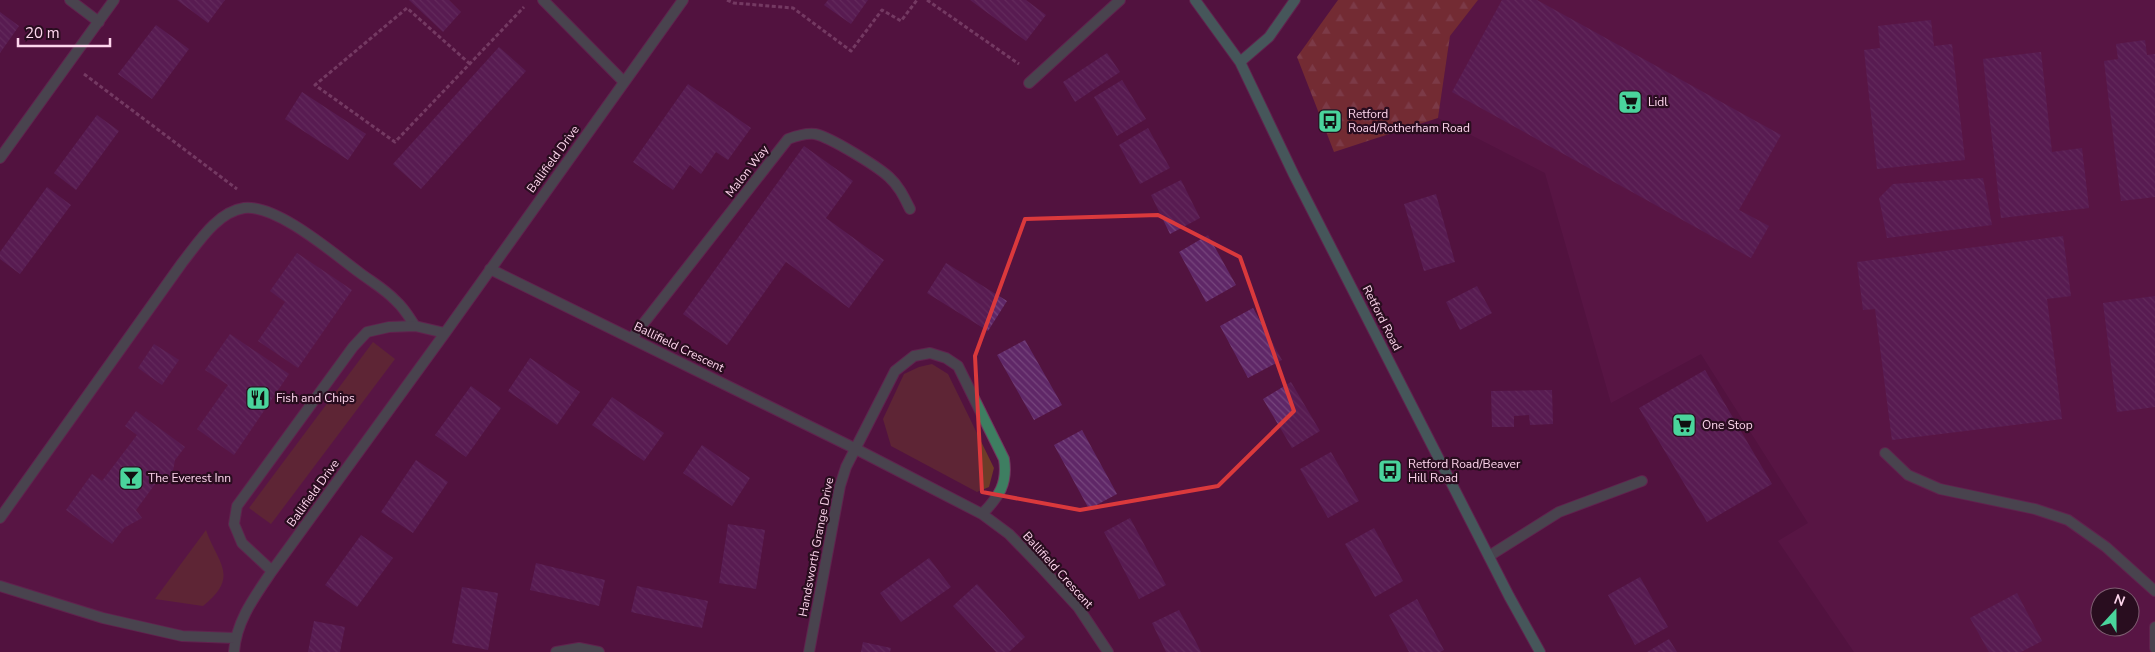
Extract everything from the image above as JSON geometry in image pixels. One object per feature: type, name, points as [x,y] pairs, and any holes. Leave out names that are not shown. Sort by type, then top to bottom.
[{"type":"main road","name":"Retford Road","points":[[1195,0],[1240,62],[1294,175],[1509,596],[1540,652]]},
{"type":"main road","points":[[1240,62],[1269,37],[1295,0]]},
{"type":"street","points":[[70,0],[99,22]]},
{"type":"street","points":[[0,158],[114,0]]},
{"type":"street","points":[[543,0],[624,82]]},
{"type":"street","name":"Ballifield Drive","points":[[234,652],[235,638],[246,609],[272,570],[445,334],[683,0]]},
{"type":"street","points":[[1033,80],[1120,0]]},
{"type":"street","name":"Malon Way","points":[[632,338],[788,139],[799,135],[815,134],[835,142],[888,176],[902,192],[910,209]]},
{"type":"street","points":[[0,518],[206,231],[225,216],[243,208],[260,209],[309,235],[395,299],[415,326]]},
{"type":"street","name":"Ballifield Crescent","points":[[490,269],[856,449],[982,514],[1009,534],[1041,567],[1078,608],[1108,652]]},
{"type":"street","points":[[272,570],[242,543],[234,524],[237,506],[367,332],[389,327],[415,326],[445,334]]},
{"type":"street","points":[[856,449],[895,371],[914,356],[930,353],[946,358],[958,366],[1004,459],[1006,472],[1003,487],[992,504],[982,514]]},
{"type":"street","name":"Handsworth Grange Drive","points":[[809,652],[840,486],[846,467],[856,449]]},
{"type":"street","points":[[1885,453],[1908,475],[1940,489],[2035,509],[2068,520],[2106,546],[2155,592]]},
{"type":"street","points":[[1489,556],[1559,512],[1642,481]]},
{"type":"street","points":[[0,586],[103,618],[182,636],[235,638]]},
{"type":"street","points":[[2155,627],[2155,648]]},
{"type":"street","points":[[556,652],[579,648],[599,652]]},
{"type":"path","points":[[727,0],[734,3],[793,8],[851,51],[882,10],[900,21],[917,0]]},
{"type":"path","points":[[927,0],[1033,80]]},
{"type":"path","points":[[470,64],[407,8],[315,85],[395,142],[470,64],[525,6]]},
{"type":"path","points":[[69,63],[236,187],[243,208]]},
{"type":"highlighted area","points":[[1158,215],[1240,257],[1294,411],[1218,486],[1080,510],[982,492],[975,356],[1025,219]]},
{"type":"shaded area","points":[[1478,0],[2155,0],[2155,652],[1854,652],[1778,541],[1808,523],[1701,354],[1611,403],[1545,173],[1438,118],[1450,36]]},
{"type":"shaded area","points":[[243,208],[274,215],[395,299],[415,325],[445,333],[272,571],[235,638],[182,636],[0,586],[0,518],[207,231]]},
{"type":"shaded area","points":[[373,342],[395,359],[271,524],[249,508]]},
{"type":"shaded area","points":[[932,364],[948,374],[994,468],[989,487],[977,492],[891,446],[883,419],[904,374],[919,367]]},
{"type":"shaded area","points":[[206,530],[223,570],[221,586],[214,596],[203,606],[155,599]]},
{"type":"green space","points":[[1338,0],[1478,0],[1450,36],[1438,118],[1334,152],[1297,57]]},
{"type":"building","points":[[177,0],[225,0],[208,23]]},
{"type":"building","points":[[409,0],[449,0],[461,12],[443,32]]},
{"type":"building","points":[[828,0],[868,0],[851,24],[824,5]]},
{"type":"building","points":[[970,0],[1026,0],[1046,15],[1026,41]]},
{"type":"building","points":[[1502,0],[1537,0],[1781,135],[1739,210],[1769,226],[1751,258],[1452,92]]},
{"type":"building","points":[[0,12],[19,26],[0,53]]},
{"type":"building","points":[[1931,20],[1934,46],[1952,44],[1965,160],[1877,169],[1864,50],[1880,48],[1878,26]]},
{"type":"building","points":[[156,25],[189,49],[152,99],[118,74]]},
{"type":"building","points":[[2145,40],[2147,55],[2155,54],[2155,197],[2121,201],[2104,61],[2118,59],[2116,44]]},
{"type":"building","points":[[499,47],[526,71],[421,189],[393,164]]},
{"type":"building","points":[[2041,52],[2052,152],[2082,148],[2089,208],[2001,218],[1983,59]]},
{"type":"building","points":[[1107,53],[1120,72],[1075,102],[1063,82]]},
{"type":"building","points":[[1122,80],[1146,119],[1117,136],[1094,97]]},
{"type":"building","points":[[688,84],[751,128],[728,160],[716,152],[701,174],[690,165],[673,190],[633,162]]},
{"type":"building","points":[[302,92],[366,134],[348,160],[285,119]]},
{"type":"building","points":[[97,115],[119,131],[76,190],[54,173]]},
{"type":"building","points":[[1148,128],[1170,168],[1140,184],[1119,145]]},
{"type":"building","points":[[804,146],[853,181],[826,218],[884,260],[849,308],[786,262],[727,345],[683,314]]},
{"type":"building","points":[[1983,178],[1992,225],[1887,238],[1879,198],[1893,184]]},
{"type":"building","points":[[1181,180],[1200,218],[1170,234],[1151,195]]},
{"type":"building","points":[[47,187],[71,205],[20,274],[0,259],[0,252]]},
{"type":"building","points":[[1436,194],[1455,262],[1424,271],[1404,204]]},
{"type":"building","points":[[1208,235],[1236,285],[1206,302],[1179,252]]},
{"type":"building","points":[[2063,236],[2071,296],[2047,299],[2062,419],[1892,440],[1875,309],[1863,310],[1857,262]]},
{"type":"building","points":[[297,253],[352,290],[298,368],[258,341],[285,302],[270,291]]},
{"type":"building","points":[[946,263],[1007,301],[988,331],[927,293]]},
{"type":"building","points":[[1477,286],[1492,313],[1460,330],[1446,302]]},
{"type":"building","points":[[2155,296],[2155,407],[2117,412],[2103,303]]},
{"type":"building","points":[[1253,308],[1282,360],[1248,378],[1220,326]]},
{"type":"building","points":[[230,334],[289,374],[234,455],[197,429],[228,385],[205,370]]},
{"type":"building","points":[[1025,340],[1062,405],[1034,420],[997,355]]},
{"type":"building","points":[[154,344],[179,360],[162,385],[138,368]]},
{"type":"building","points":[[530,358],[580,392],[557,425],[508,391]]},
{"type":"building","points":[[1705,370],[1772,484],[1707,522],[1639,408]]},
{"type":"building","points":[[1291,382],[1320,431],[1292,448],[1263,399]]},
{"type":"building","points":[[471,386],[501,408],[466,457],[435,435]]},
{"type":"building","points":[[1552,390],[1553,424],[1530,425],[1529,415],[1514,416],[1514,427],[1492,427],[1491,391]]},
{"type":"building","points":[[612,397],[664,433],[644,461],[592,425]]},
{"type":"building","name":"The Everest Inn","points":[[136,411],[185,447],[175,460],[171,481],[161,476],[136,510],[142,518],[124,528],[112,544],[66,510],[92,474],[102,481],[137,435],[125,426]]},
{"type":"building","points":[[1082,430],[1117,494],[1089,509],[1054,445]]},
{"type":"building","points":[[702,445],[750,478],[732,506],[683,473]]},
{"type":"building","points":[[1331,452],[1359,501],[1328,518],[1300,469]]},
{"type":"building","points":[[416,460],[448,482],[413,533],[381,512]]},
{"type":"building","points":[[1130,518],[1166,585],[1139,599],[1104,532]]},
{"type":"building","points":[[728,524],[765,530],[756,589],[719,583]]},
{"type":"building","points":[[1374,528],[1403,581],[1375,597],[1345,544]]},
{"type":"building","points":[[361,535],[393,558],[357,607],[325,585]]},
{"type":"building","points":[[929,558],[951,587],[901,622],[880,593]]},
{"type":"building","points":[[536,563],[605,580],[599,606],[530,590]]},
{"type":"building","points":[[1640,577],[1668,627],[1635,645],[1608,595]]},
{"type":"building","points":[[977,584],[1025,637],[1009,652],[996,652],[953,606]]},
{"type":"building","points":[[637,586],[708,601],[702,628],[631,612]]},
{"type":"building","points":[[462,587],[498,593],[488,650],[452,643]]},
{"type":"building","points":[[2017,593],[2042,641],[2021,652],[1989,652],[1970,618]]},
{"type":"building","points":[[1417,599],[1444,650],[1440,652],[1409,652],[1389,615]]},
{"type":"building","points":[[1179,610],[1201,652],[1166,652],[1152,623]]},
{"type":"building","points":[[314,621],[345,627],[340,652],[308,652]]},
{"type":"building","points":[[1669,639],[1677,652],[1647,652]]},
{"type":"building","points":[[863,642],[891,648],[890,652],[861,652]]},
{"type":"place","name":"Lidl","points":[[1630,102]]},
{"type":"place","name":"Retford Road/Rotherham Road","points":[[1330,121]]},
{"type":"place","name":"Fish and Chips","points":[[258,398]]},
{"type":"place","name":"One Stop","points":[[1684,425]]},
{"type":"place","name":"Retford Road/Beaver Hill Road","points":[[1390,471]]},
{"type":"place","name":"The Everest Inn","points":[[131,478]]}]
